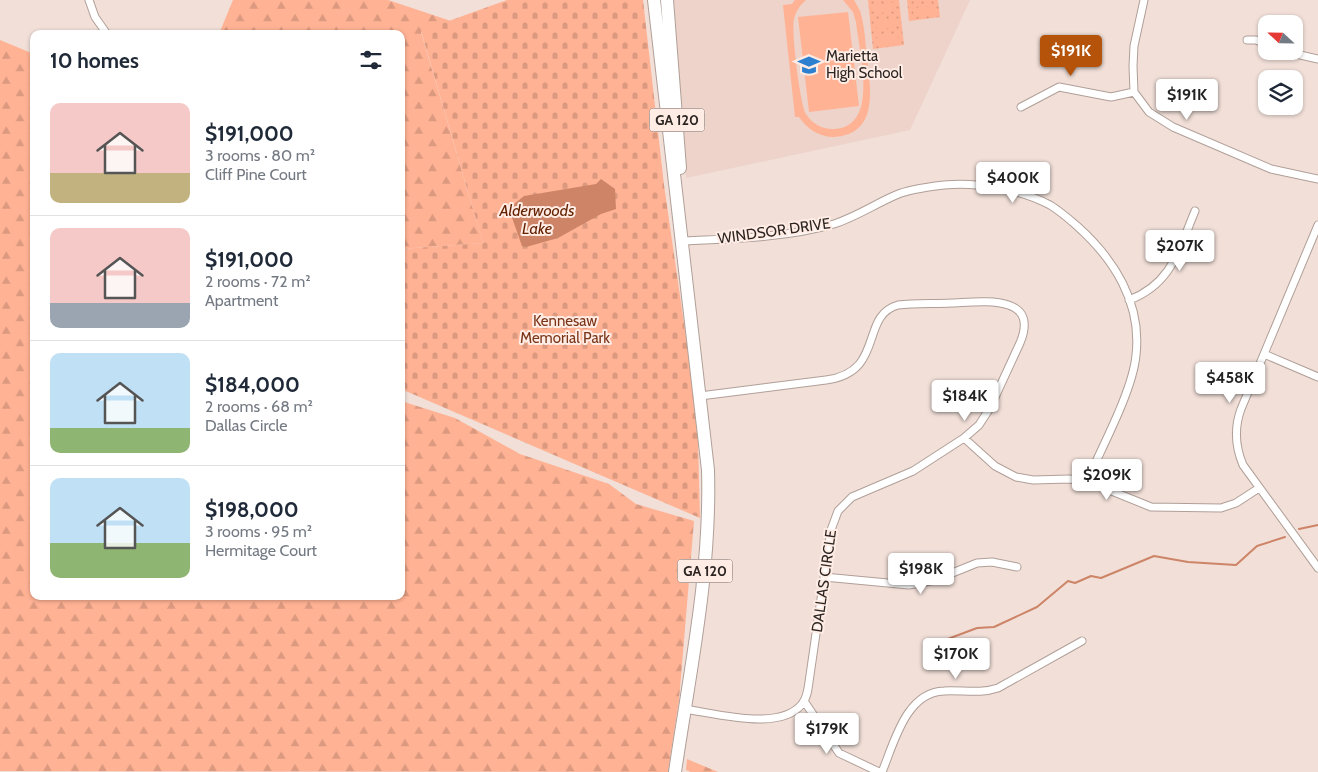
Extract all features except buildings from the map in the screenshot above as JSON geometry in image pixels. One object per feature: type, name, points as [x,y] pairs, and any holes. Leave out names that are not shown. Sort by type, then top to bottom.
[{"type":"highway","name":"GA 120","points":[[654,0],[684,240]]},
{"type":"highway","name":"GA 120","points":[[667,0],[684,240],[708,470],[709,533],[702,595],[675,772]]},
{"type":"street","points":[[89,0],[94,17],[105,30]]},
{"type":"street","points":[[1144,0],[1134,46],[1134,92],[1149,112],[1173,128],[1272,169],[1318,179]]},
{"type":"street","points":[[1247,40],[1258,41]]},
{"type":"street","points":[[1303,56],[1318,59]]},
{"type":"street","points":[[1021,107],[1059,86],[1111,97],[1134,92]]},
{"type":"street","name":"WINDSOR DRIVE","points":[[684,240],[747,237],[825,226],[848,219],[896,195],[954,185],[1000,189],[1043,202],[1068,218],[1103,250],[1119,276],[1129,300],[1137,329],[1134,369],[1087,481]]},
{"type":"street","points":[[1129,300],[1150,290],[1165,277],[1177,255],[1196,210]]},
{"type":"street","points":[[1318,225],[1240,408],[1236,430],[1241,459],[1259,488],[1318,568]]},
{"type":"street","name":"DALLAS CIRCLE","points":[[700,396],[826,380],[846,375],[864,360],[879,318],[893,307],[998,301],[1008,303],[1021,315],[1024,332],[986,415],[964,438],[904,476],[858,495],[842,506],[832,524],[809,682],[804,701]]},
{"type":"street","points":[[1264,354],[1318,377]]},
{"type":"street","points":[[964,438],[994,466],[1016,477],[1033,480],[1069,478],[1087,481],[1138,503],[1159,508],[1221,508],[1244,499],[1259,488]]},
{"type":"street","points":[[824,577],[909,585],[935,580],[977,563],[992,562],[1017,567]]},
{"type":"street","points":[[684,709],[773,720],[789,715],[804,701],[840,753],[852,761],[880,772],[907,715],[927,694],[940,691],[985,691],[998,688],[1082,641]]},
{"type":"shaded area","name":"Marietta High School","points":[[674,0],[970,0],[910,130],[686,178]]},
{"type":"green space","points":[[233,0],[388,0],[451,21],[421,32],[483,243],[405,249],[405,30],[221,30]]},
{"type":"green space","name":"Kennesaw Memorial Park","points":[[507,0],[643,0],[664,185],[688,351],[698,440],[700,518],[405,391],[405,249],[483,243],[421,31]]},
{"type":"green space","points":[[795,0],[806,0],[797,11],[793,26],[801,96],[806,114],[811,121],[818,126],[826,128],[835,129],[849,125],[858,115],[862,102],[864,86],[863,68],[856,22],[853,12],[843,0],[854,0],[860,11],[865,34],[870,82],[869,108],[859,128],[849,134],[834,137],[823,136],[810,129],[799,117],[795,117],[783,5],[792,4]]},
{"type":"green space","points":[[868,0],[899,0],[904,45],[873,49]]},
{"type":"green space","points":[[907,0],[938,0],[940,17],[909,21]]},
{"type":"green space","points":[[894,2],[895,11],[875,14],[874,5]]},
{"type":"green space","points":[[933,6],[934,15],[914,17],[913,8]]},
{"type":"green space","points":[[848,12],[859,106],[809,112],[798,17]]},
{"type":"green space","points":[[896,18],[897,27],[877,29],[876,20]]},
{"type":"green space","points":[[898,34],[899,43],[878,45],[877,36]]},
{"type":"green space","points":[[0,40],[30,52],[30,600],[405,600],[405,402],[455,418],[520,454],[609,484],[636,504],[694,521],[679,700],[668,772],[0,771]]},
{"type":"green space","points":[[687,759],[718,772],[691,772],[686,770]]},
{"type":"water","name":"Alderwoods Lake","points":[[601,179],[615,189],[616,209],[601,214],[558,238],[526,247],[522,246],[510,212],[514,204],[524,196],[596,184]]},
{"type":"waterway","points":[[1299,529],[1318,525]]},
{"type":"waterway","points":[[929,646],[977,628],[994,627],[1037,607],[1068,581],[1075,583],[1091,576],[1101,578],[1154,556],[1188,562],[1236,565],[1257,546],[1285,537]]},
{"type":"place","name":"Marietta High School","points":[[809,65]]}]
